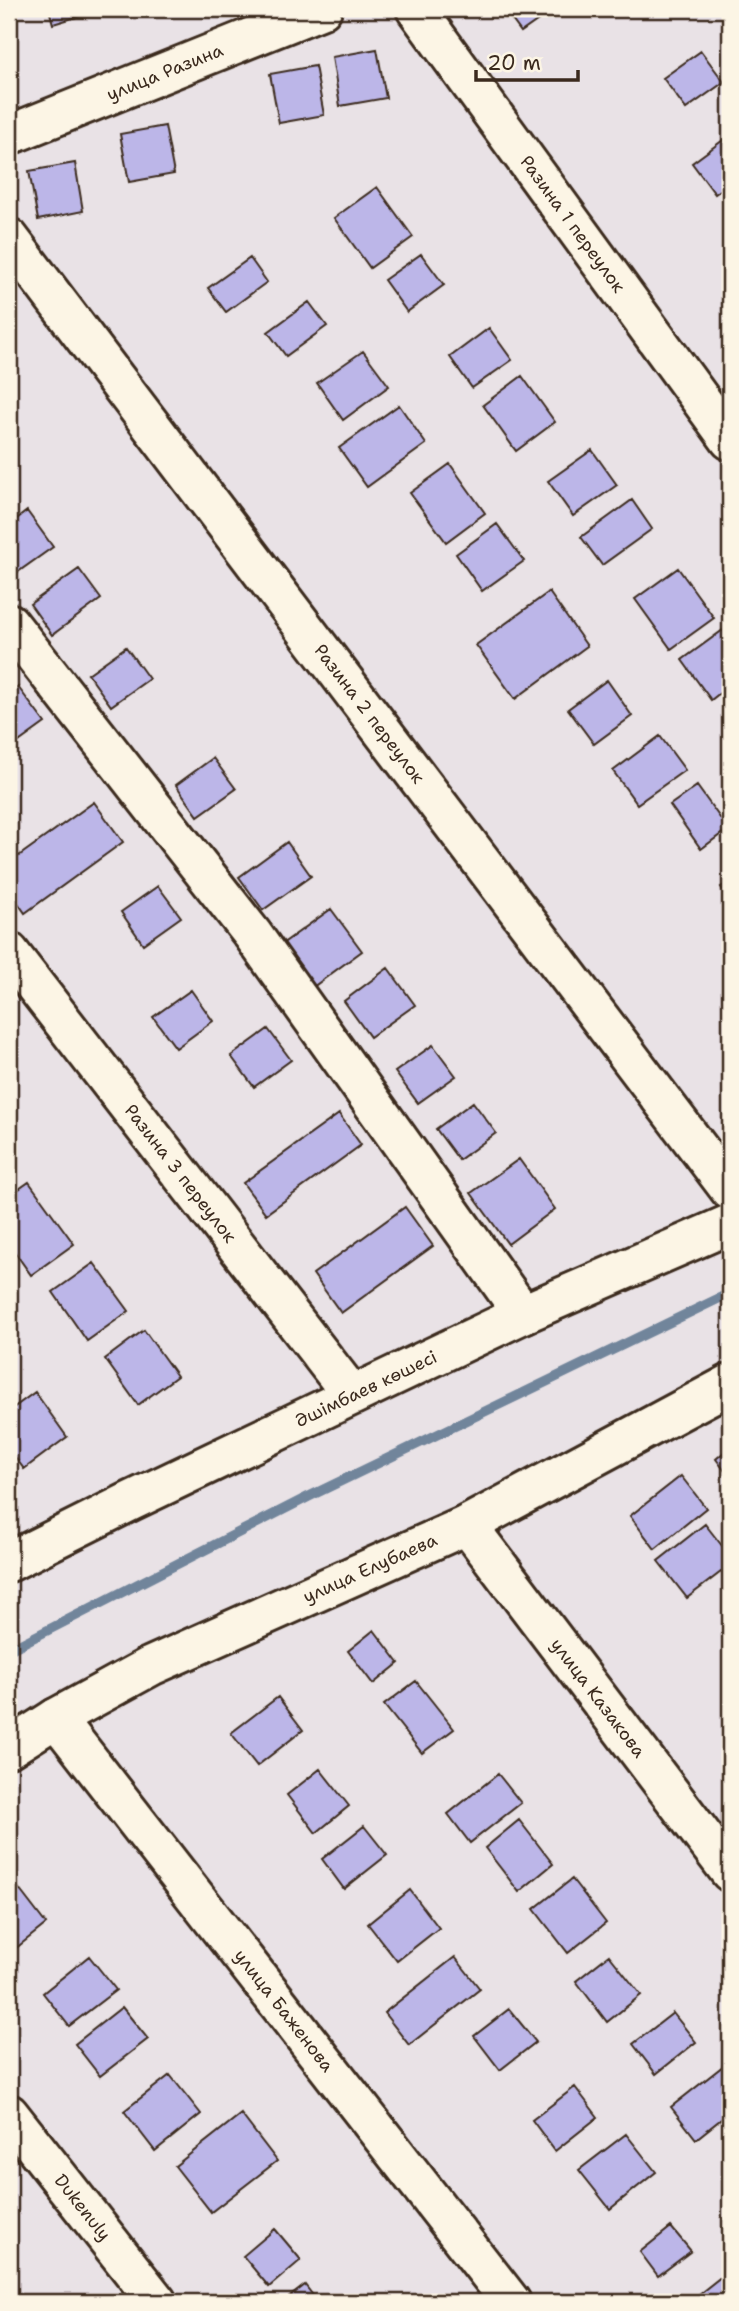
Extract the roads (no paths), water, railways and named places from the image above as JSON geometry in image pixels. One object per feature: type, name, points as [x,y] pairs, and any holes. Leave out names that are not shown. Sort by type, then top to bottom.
[{"type":"street","name":"улица Разина","points":[[9,135],[322,9]]},
{"type":"street","name":"Разина 1 переулок","points":[[416,9],[730,440]]},
{"type":"street","name":"Разина 2 переулок","points":[[9,238],[730,1190]]},
{"type":"street","points":[[9,623],[253,935],[523,1314]]},
{"type":"street","name":"Разина 3 переулок","points":[[9,952],[352,1395]]},
{"type":"street","name":"Әшімбаев көшесі","points":[[9,1562],[523,1314],[730,1224]]},
{"type":"street","name":"улица Елубаева","points":[[9,1748],[56,1718],[151,1666],[467,1525],[730,1384]]},
{"type":"street","name":"улица Казакова","points":[[467,1525],[730,1871]]},
{"type":"street","name":"улица Баженова","points":[[56,1718],[511,2302]]},
{"type":"street","name":"Dukenuly","points":[[9,2114],[157,2302]]},
{"type":"waterway","points":[[9,1650],[308,1497],[730,1293]]}]
